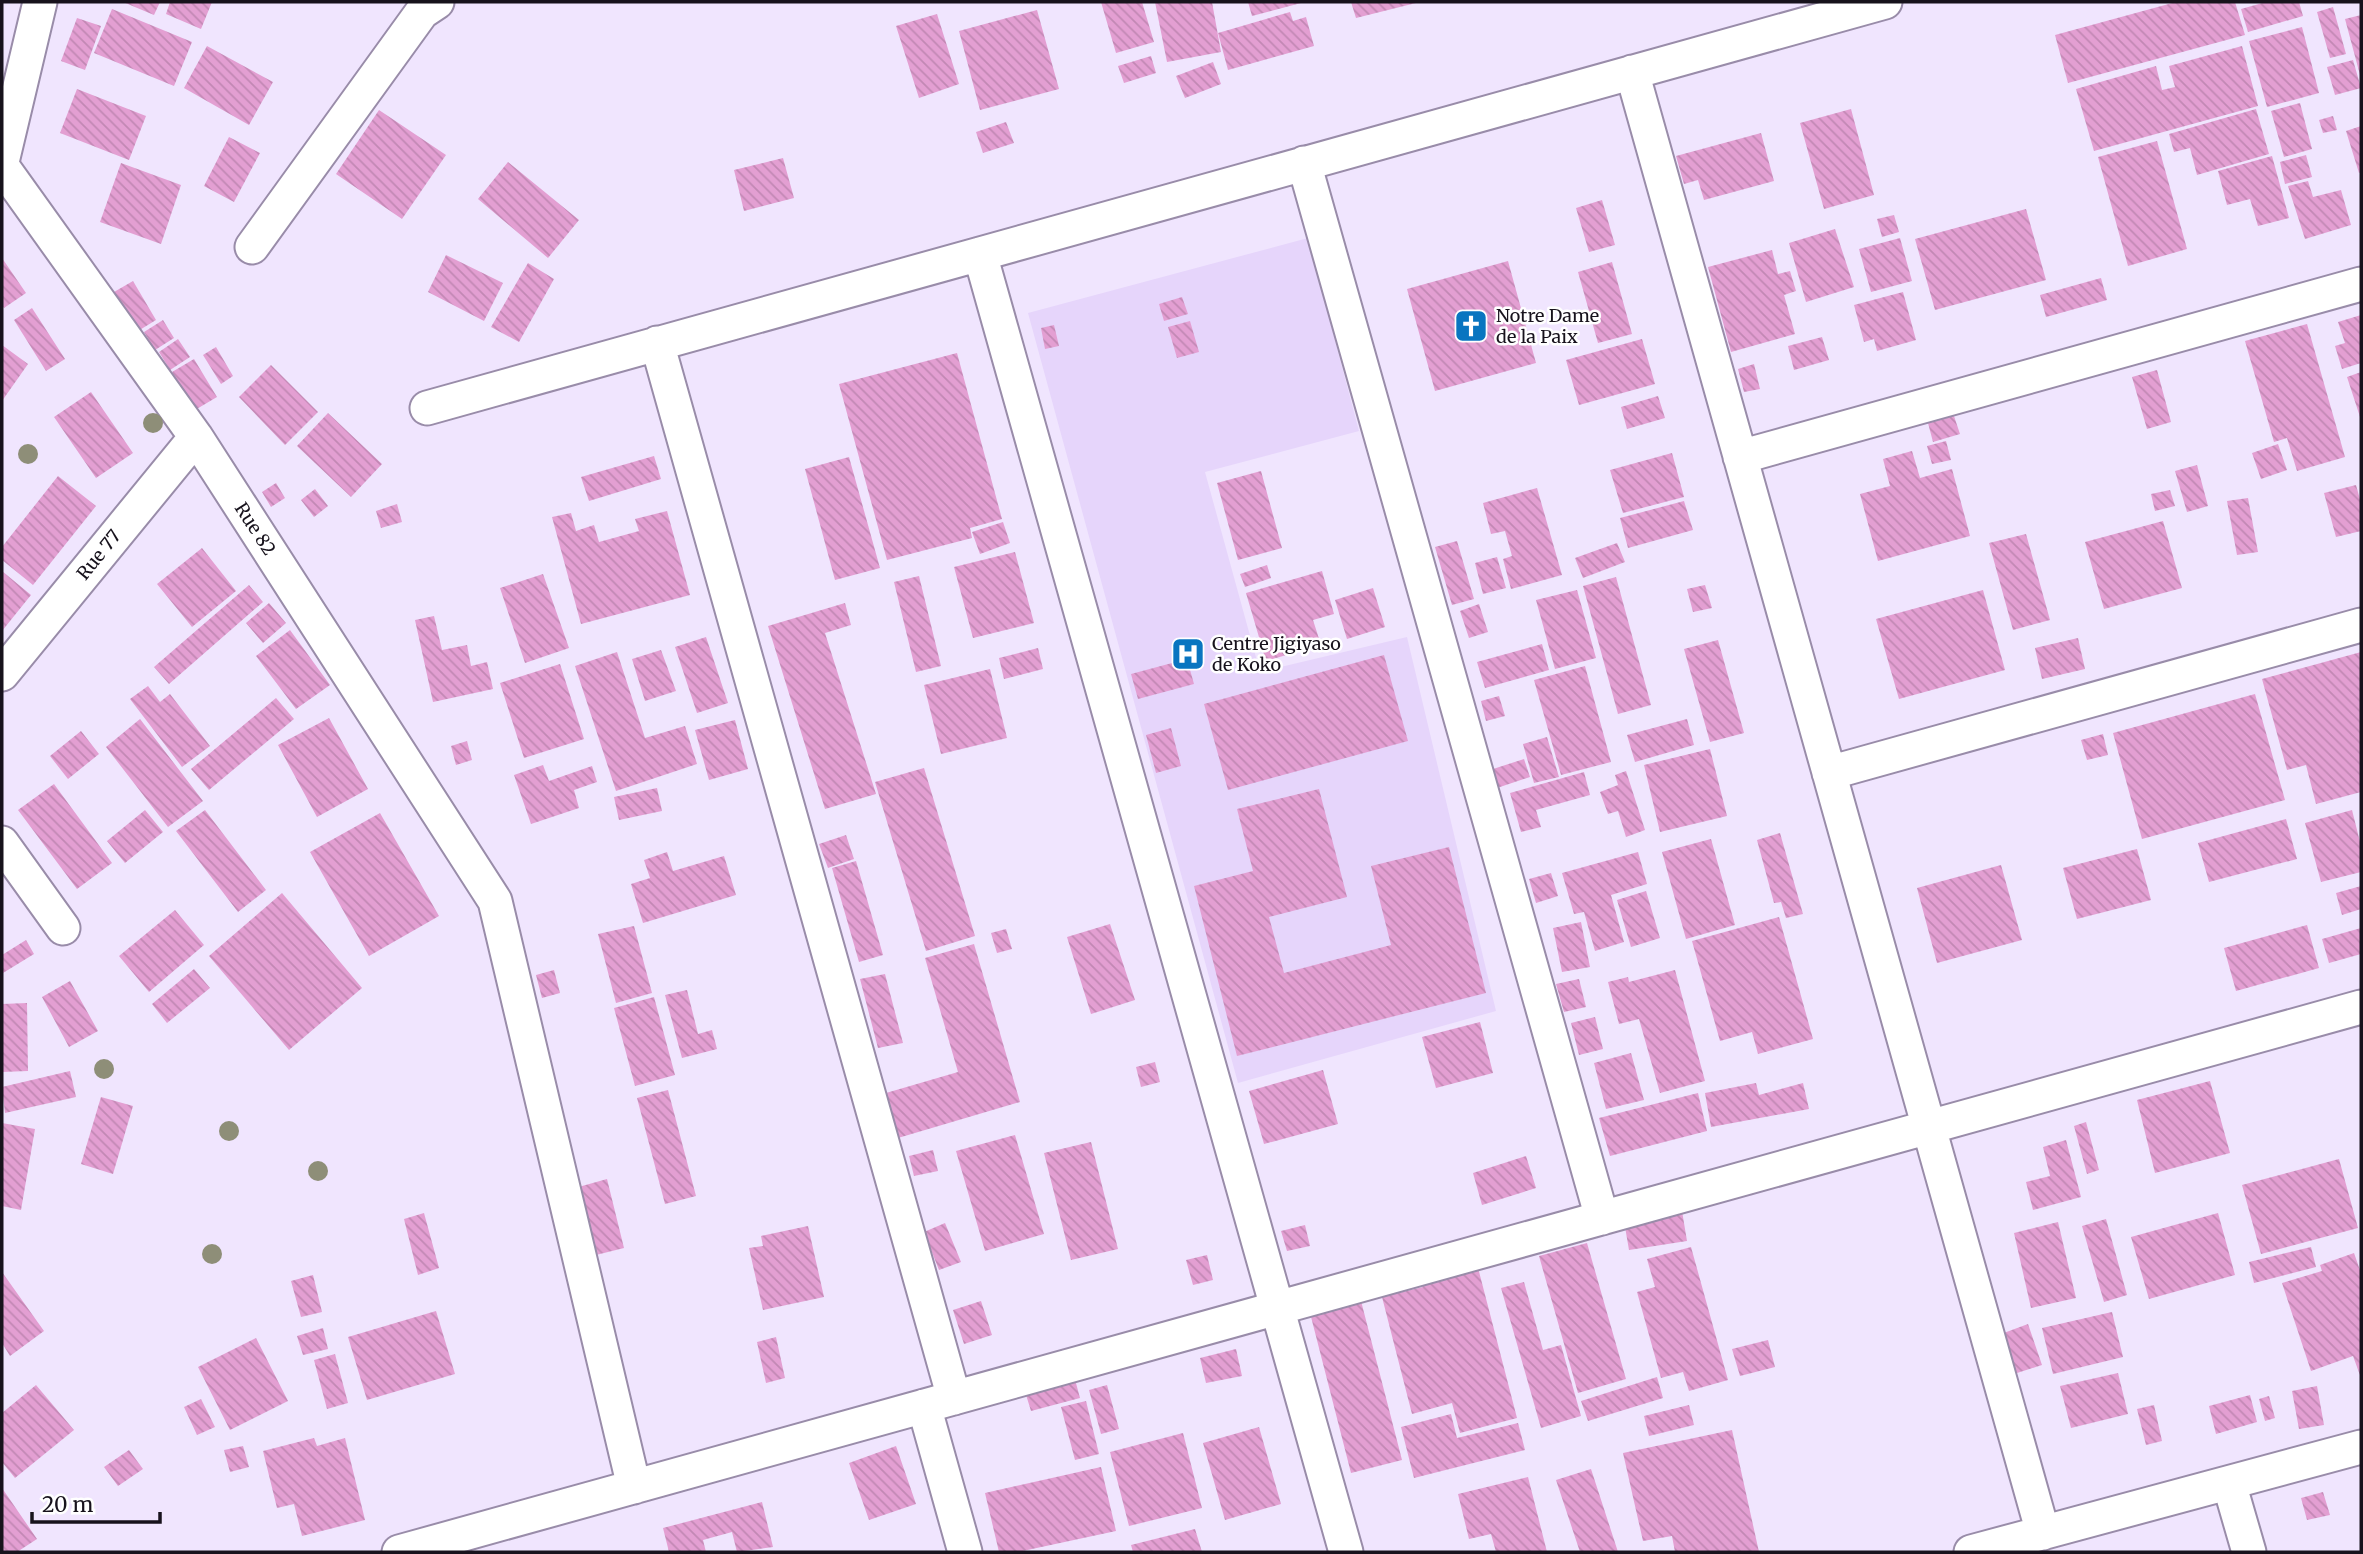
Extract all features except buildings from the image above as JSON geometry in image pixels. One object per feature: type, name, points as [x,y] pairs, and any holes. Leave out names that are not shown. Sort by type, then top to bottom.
[{"type":"street","points":[[2,164],[40,2]]},
{"type":"street","points":[[252,247],[422,12],[437,2]]},
{"type":"street","points":[[427,408],[1885,2]]},
{"type":"street","points":[[1632,72],[2043,1533]]},
{"type":"street","points":[[1304,163],[1602,1218]]},
{"type":"street","name":"Rue 82","points":[[2,164],[196,437],[495,901],[634,1487]]},
{"type":"street","points":[[980,254],[1346,1552]]},
{"type":"street","points":[[1740,457],[2361,284]]},
{"type":"street","points":[[657,343],[939,1402],[965,1552]]},
{"type":"street","name":"Rue 77","points":[[2,674],[196,437]]},
{"type":"street","points":[[1829,773],[2361,625]]},
{"type":"street","points":[[2,843],[63,928]]},
{"type":"street","points":[[399,1552],[2361,1007]]},
{"type":"street","points":[[1971,1552],[2361,1447]]},
{"type":"street","points":[[2229,1483],[2249,1552]]},
{"type":"shaded area","name":"Centre Jigiyaso de Koko","points":[[1308,238],[1359,431],[1205,472],[1260,672],[1407,637],[1496,1011],[1238,1083],[1028,313]]},
{"type":"place","name":"Notre Dame de la Paix","points":[[1471,326]]},
{"type":"place","name":"Centre Jigiyaso de Koko","points":[[1188,654]]}]
